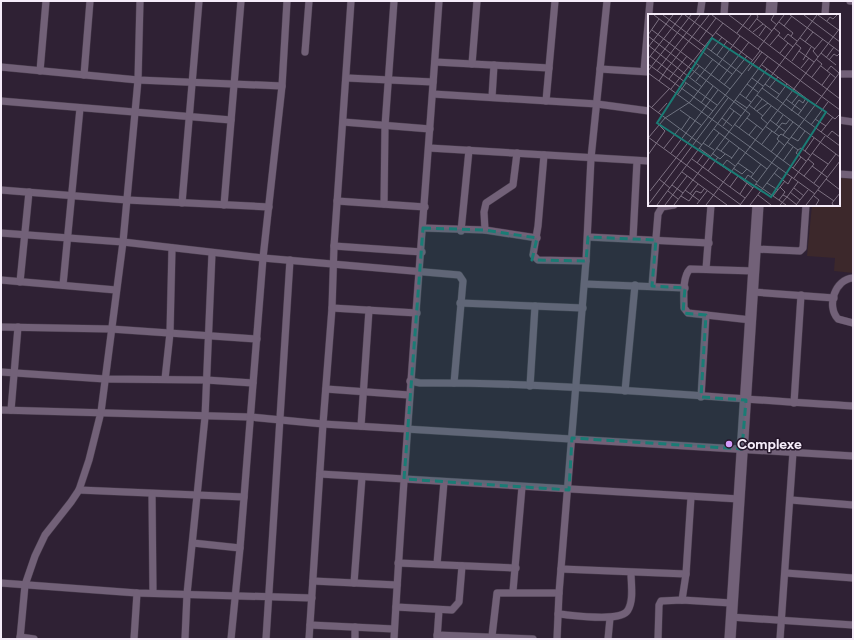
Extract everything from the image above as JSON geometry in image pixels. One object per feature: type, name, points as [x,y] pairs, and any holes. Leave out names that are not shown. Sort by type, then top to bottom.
[{"type":"street","points":[[40,71],[46,1]]},
{"type":"street","points":[[84,75],[90,1]]},
{"type":"street","points":[[34,639],[20,638],[25,584],[35,556],[45,536],[79,490],[89,460],[101,412],[127,200],[138,80],[140,1]]},
{"type":"street","points":[[182,203],[199,1]]},
{"type":"street","points":[[224,205],[241,1]]},
{"type":"street","points":[[231,639],[264,258],[282,86],[287,1]]},
{"type":"street","points":[[305,52],[308,1]]},
{"type":"street","points":[[310,639],[323,424],[332,308],[334,246],[351,1]]},
{"type":"street","points":[[384,204],[385,126],[394,1]]},
{"type":"street","points":[[394,639],[410,381],[422,252],[439,1]]},
{"type":"street","points":[[472,64],[477,1]]},
{"type":"street","points":[[546,101],[555,1]]},
{"type":"street","points":[[557,639],[559,593],[569,490],[585,284],[591,158],[607,1]]},
{"type":"street","points":[[649,14],[650,1]]},
{"type":"street","points":[[700,14],[702,1]]},
{"type":"street","points":[[724,14],[725,1]]},
{"type":"street","points":[[771,14],[772,1]]},
{"type":"street","points":[[825,14],[826,1]]},
{"type":"street","points":[[600,69],[646,71],[648,36]]},
{"type":"street","points":[[435,62],[549,68]]},
{"type":"street","points":[[492,97],[494,65]]},
{"type":"street","points":[[1,67],[138,80],[282,86]]},
{"type":"street","points":[[840,74],[853,74]]},
{"type":"street","points":[[346,78],[433,82]]},
{"type":"street","points":[[432,94],[597,104],[648,111]]},
{"type":"street","points":[[1,101],[231,120]]},
{"type":"street","points":[[64,285],[67,238],[80,108]]},
{"type":"street","points":[[840,120],[853,122]]},
{"type":"street","points":[[343,122],[430,129]]},
{"type":"street","points":[[429,148],[648,161]]},
{"type":"street","points":[[461,231],[469,150]]},
{"type":"street","points":[[485,230],[484,212],[486,203],[514,185],[517,153]]},
{"type":"street","points":[[544,155],[537,238],[533,255],[538,260],[586,261]]},
{"type":"street","points":[[633,239],[638,160]]},
{"type":"street","points":[[840,174],[853,175]]},
{"type":"street","points":[[1,190],[127,200],[269,208]]},
{"type":"street","points":[[20,282],[29,192]]},
{"type":"street","points":[[337,201],[425,207]]},
{"type":"street","points":[[652,286],[658,212],[662,207],[668,206]]},
{"type":"street","points":[[706,269],[711,206]]},
{"type":"street","points":[[730,639],[730,617],[746,400],[758,206]]},
{"type":"street","points":[[756,249],[800,251],[803,248],[806,206]]},
{"type":"street","points":[[423,228],[461,231],[485,230],[537,238]]},
{"type":"street","points":[[1,233],[123,242],[264,258],[459,275],[463,281],[454,383]]},
{"type":"street","points":[[588,237],[708,243]]},
{"type":"street","points":[[334,246],[422,252]]},
{"type":"street","points":[[165,379],[170,333],[172,248]]},
{"type":"street","points":[[185,639],[187,594],[205,417],[212,252]]},
{"type":"street","points":[[266,639],[278,420],[290,260]]},
{"type":"street","points":[[751,320],[688,313],[685,311],[685,288],[687,272],[690,269],[754,271]]},
{"type":"street","points":[[853,278],[845,279],[839,283],[834,298],[834,315],[838,319],[853,322]]},
{"type":"street","points":[[1,280],[116,290]]},
{"type":"street","points":[[585,284],[685,288]]},
{"type":"street","points":[[625,391],[635,285]]},
{"type":"street","points":[[753,292],[834,298]]},
{"type":"street","points":[[794,403],[801,295]]},
{"type":"street","points":[[460,303],[583,308]]},
{"type":"street","points":[[530,386],[535,306]]},
{"type":"street","points":[[332,308],[416,313]]},
{"type":"street","points":[[361,426],[369,310]]},
{"type":"street","points":[[701,397],[706,315]]},
{"type":"street","points":[[1,327],[111,329],[257,339]]},
{"type":"street","points":[[11,410],[18,327]]},
{"type":"street","points":[[1,372],[105,378],[206,380],[253,383]]},
{"type":"street","points":[[410,381],[420,383],[576,388],[853,406]]},
{"type":"street","points":[[326,390],[409,396]]},
{"type":"street","points":[[1,410],[101,412],[205,417],[250,417],[323,424],[853,456]]},
{"type":"street","points":[[780,639],[786,573],[793,452]]},
{"type":"street","points":[[320,474],[739,499]]},
{"type":"street","points":[[354,583],[362,477]]},
{"type":"street","points":[[437,564],[444,482]]},
{"type":"street","points":[[513,591],[522,487]]},
{"type":"street","points":[[79,490],[244,497]]},
{"type":"street","points":[[152,494],[153,593]]},
{"type":"street","points":[[682,600],[686,574],[691,497]]},
{"type":"street","points":[[791,500],[853,505]]},
{"type":"street","points":[[193,543],[240,548]]},
{"type":"street","points":[[398,564],[437,564],[516,568]]},
{"type":"street","points":[[396,607],[452,610],[458,605],[461,593],[462,566]]},
{"type":"street","points":[[561,569],[686,574]]},
{"type":"street","points":[[558,614],[610,618],[622,616],[629,610],[631,603],[631,573]]},
{"type":"street","points":[[786,573],[853,578]]},
{"type":"street","points":[[313,581],[397,585]]},
{"type":"street","points":[[1,583],[137,593],[312,598]]},
{"type":"street","points":[[492,636],[497,592],[513,591],[559,593]]},
{"type":"street","points":[[134,639],[137,593]]},
{"type":"street","points":[[658,639],[659,605],[661,601],[682,600],[731,603]]},
{"type":"street","points":[[439,610],[437,637],[492,636],[533,639]]},
{"type":"street","points":[[730,617],[853,624]]},
{"type":"street","points":[[608,639],[610,618]]},
{"type":"street","points":[[310,625],[394,629]]},
{"type":"street","points":[[354,639],[355,627]]},
{"type":"highlighted area","points":[[423,228],[485,230],[537,238],[532,260],[586,261],[588,237],[656,240],[652,286],[685,288],[683,313],[706,315],[701,397],[746,400],[742,449],[572,438],[569,490],[404,479]]},
{"type":"shaded area","points":[[840,177],[853,178],[853,273],[834,271],[835,258],[807,256],[812,206],[840,206]]},
{"type":"place","name":"Complexe","points":[[729,444]]}]
